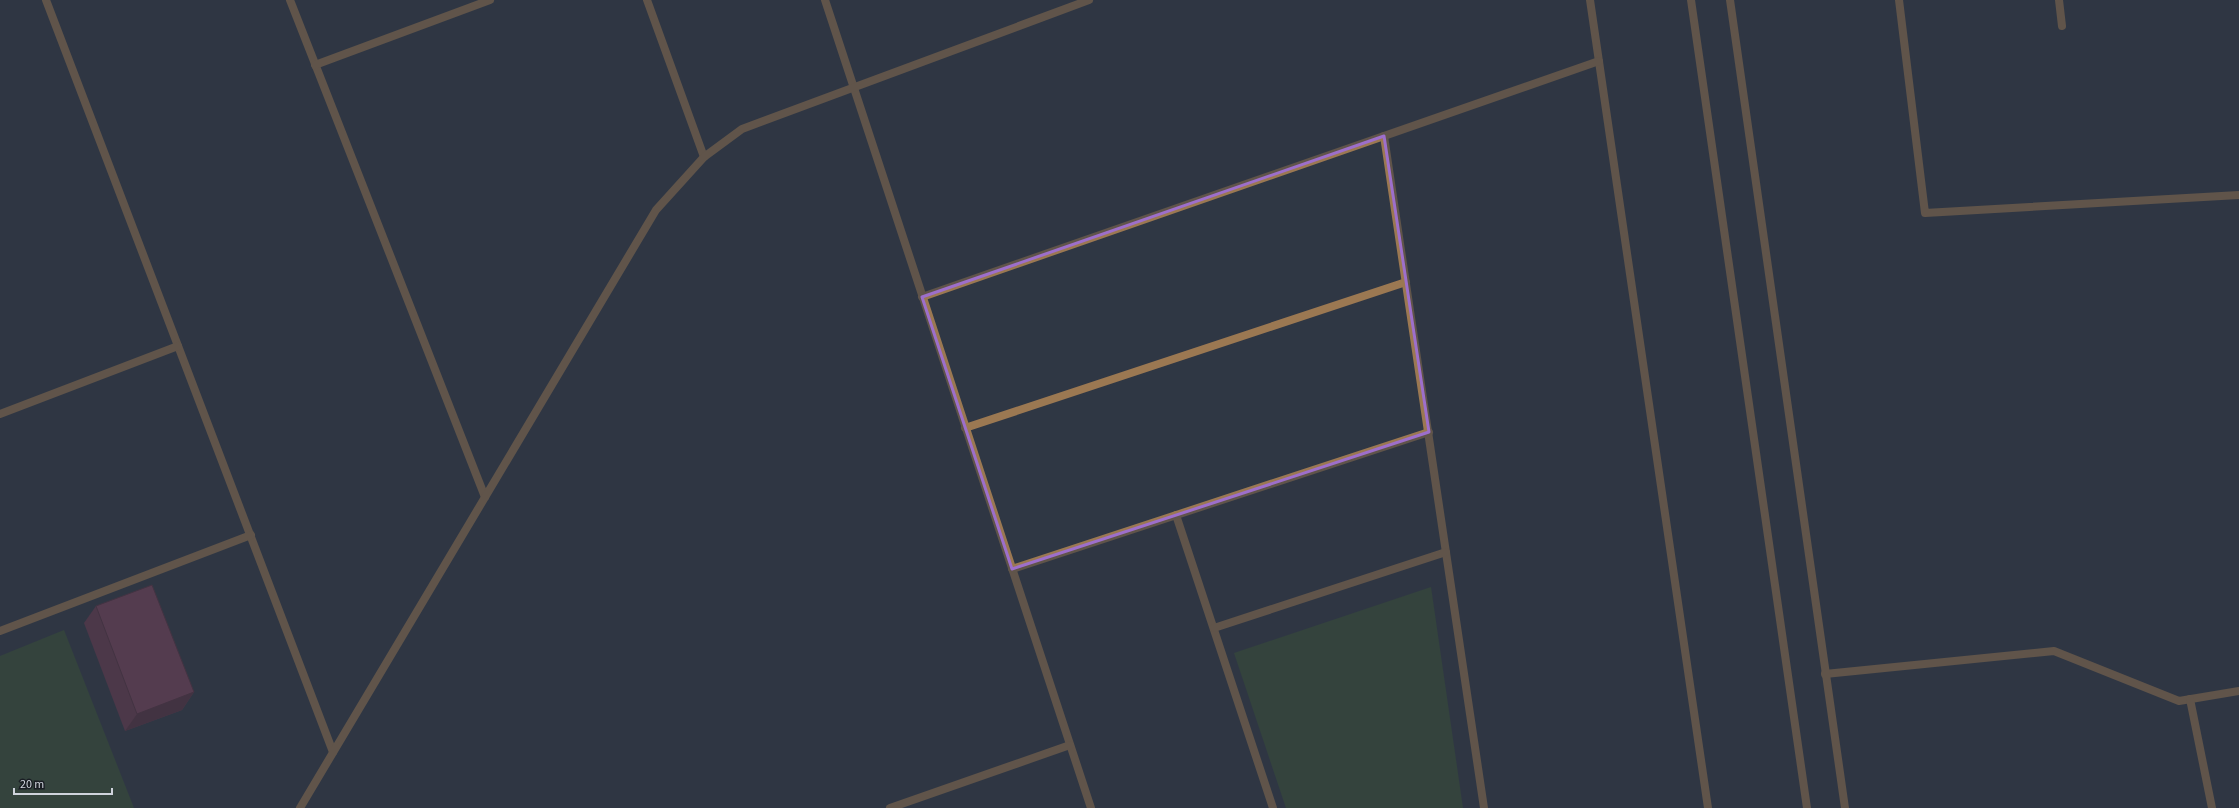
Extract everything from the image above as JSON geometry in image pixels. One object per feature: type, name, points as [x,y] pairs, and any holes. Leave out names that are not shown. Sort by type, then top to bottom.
[{"type":"street","points":[[48,0],[333,752]]},
{"type":"street","points":[[290,0],[485,497]]},
{"type":"street","points":[[316,65],[490,0]]},
{"type":"street","points":[[647,0],[704,157]]},
{"type":"street","points":[[825,0],[1091,808]]},
{"type":"street","points":[[300,808],[656,210],[704,157],[742,129],[1089,0]]},
{"type":"street","points":[[1590,0],[1708,808]]},
{"type":"street","points":[[1691,0],[1807,808]]},
{"type":"street","points":[[1730,0],[1844,808]]},
{"type":"street","points":[[1899,0],[1925,213],[2239,195]]},
{"type":"street","points":[[2059,0],[2062,26]]},
{"type":"street","points":[[922,297],[1599,61]]},
{"type":"street","points":[[1384,136],[1484,808]]},
{"type":"street","points":[[965,428],[1406,282]]},
{"type":"street","points":[[0,414],[178,346]]},
{"type":"street","points":[[1012,569],[1429,432]]},
{"type":"street","points":[[1176,515],[1273,808]]},
{"type":"street","points":[[0,631],[251,535]]},
{"type":"street","points":[[1214,628],[1446,552]]},
{"type":"street","points":[[1825,674],[2054,651],[2179,701],[2239,691]]},
{"type":"street","points":[[2190,699],[2212,808]]},
{"type":"street","points":[[890,808],[1070,745]]},
{"type":"highlighted area","points":[[1384,136],[1429,432],[1012,569],[922,297]]},
{"type":"green space","points":[[1431,587],[1463,808],[1286,808],[1234,653]]},
{"type":"green space","points":[[64,630],[134,808],[0,808],[0,656]]},
{"type":"building","points":[[152,585],[194,692],[137,714],[96,606]]}]
